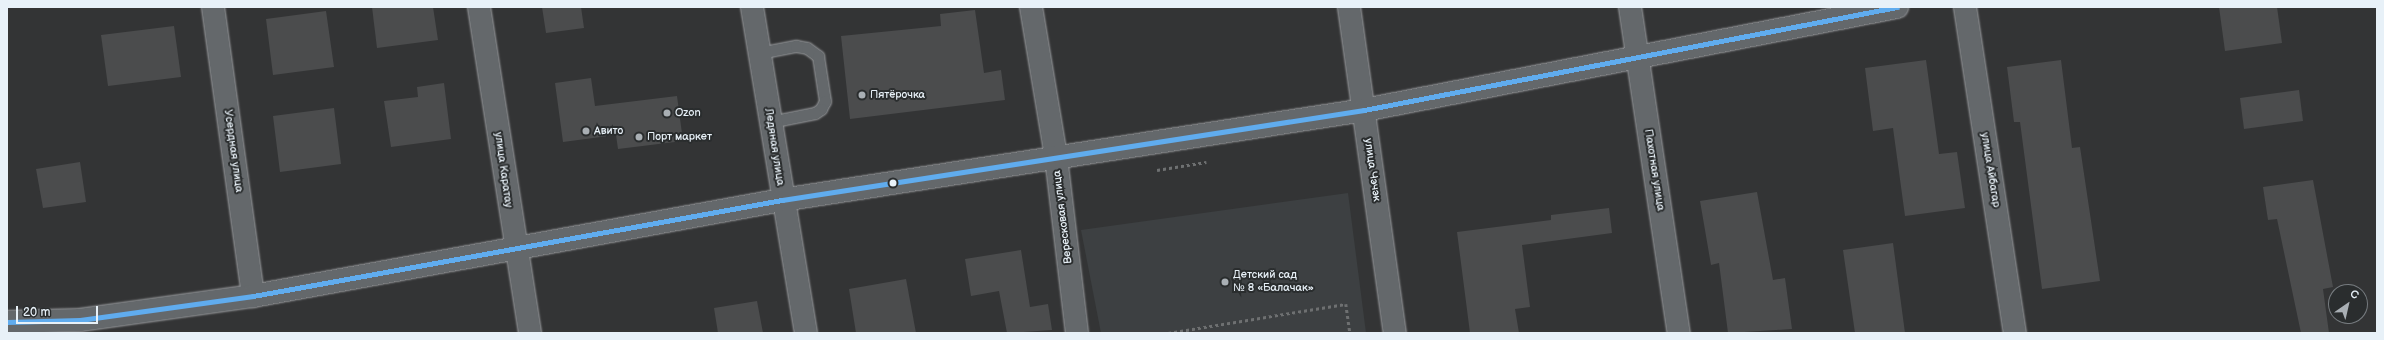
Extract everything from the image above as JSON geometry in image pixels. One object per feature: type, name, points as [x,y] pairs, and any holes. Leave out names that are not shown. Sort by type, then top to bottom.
[{"type":"street","name":"Усердная улица","points":[[213,7],[253,296]]},
{"type":"street","name":"улица Каратау","points":[[479,7],[515,249],[530,333]]},
{"type":"street","name":"Ледяная улица","points":[[752,7],[782,200],[806,333]]},
{"type":"street","name":"Вересковая улица","points":[[1031,7],[1056,157],[1077,333]]},
{"type":"street","name":"улица Чэчэк","points":[[1349,7],[1395,333]]},
{"type":"street","name":"Пахотная улица","points":[[1630,7],[1679,333]]},
{"type":"street","points":[[7,322],[80,320],[253,296],[782,200],[1364,110],[1897,7]]},
{"type":"street","name":"улица Айбагар","points":[[1965,7],[2015,333]]},
{"type":"lane","points":[[759,53],[796,46],[807,48],[818,56],[825,101],[821,108],[816,113],[770,122]]},
{"type":"path","points":[[1168,333],[1176,333],[1346,304],[1350,333]]},
{"type":"shaded area","name":"Детский сад № 8 «Балачак»","points":[[1348,193],[1366,333],[1101,333],[1081,230]]},
{"type":"building","points":[[372,7],[433,7],[438,40],[377,48]]},
{"type":"building","points":[[542,7],[581,7],[584,28],[546,33]]},
{"type":"building","points":[[2219,7],[2277,7],[2282,43],[2225,51]]},
{"type":"building","points":[[975,10],[984,73],[1001,70],[1005,100],[850,119],[841,36],[941,26],[940,14]]},
{"type":"building","points":[[326,11],[334,67],[273,75],[266,19]]},
{"type":"building","points":[[174,26],[181,77],[108,86],[101,35]]},
{"type":"building","points":[[1926,60],[1939,154],[1957,152],[1965,208],[1905,216],[1893,128],[1873,131],[1865,68]]},
{"type":"building","points":[[2061,60],[2072,148],[2080,147],[2100,281],[2042,289],[2020,122],[2014,122],[2007,67]]},
{"type":"building","points":[[591,78],[595,106],[677,96],[683,141],[618,149],[616,135],[563,142],[555,83]]},
{"type":"building","points":[[444,83],[451,139],[391,147],[384,101],[418,97],[417,87]]},
{"type":"building","points":[[2299,90],[2303,121],[2244,129],[2240,98]]},
{"type":"building","points":[[334,108],[341,164],[280,172],[273,116]]},
{"type":"building","points":[[80,162],[86,202],[43,208],[36,169]]},
{"type":"building","points":[[2313,180],[2332,284],[2328,284],[2328,288],[2323,289],[2329,333],[2301,333],[2277,219],[2268,220],[2263,187]]},
{"type":"building","points":[[1757,192],[1773,280],[1785,278],[1792,329],[1728,333],[1719,263],[1711,265],[1700,201]]},
{"type":"building","points":[[1609,208],[1612,233],[1522,245],[1530,307],[1515,309],[1519,333],[1470,333],[1457,232],[1551,220],[1551,215]]},
{"type":"building","points":[[1893,243],[1905,333],[1855,333],[1843,250]]},
{"type":"building","points":[[1021,250],[1030,307],[1048,304],[1052,330],[1007,333],[999,291],[971,296],[965,259]]},
{"type":"building","points":[[906,279],[916,333],[856,333],[849,289]]},
{"type":"building","points":[[757,301],[763,333],[718,333],[714,308]]},
{"type":"transit line","points":[[7,322],[80,320],[253,296],[782,200],[1364,110],[1897,7]]},
{"type":"place","name":"Пятёрочка","points":[[862,95]]},
{"type":"place","name":"Ozon","points":[[667,113]]},
{"type":"place","name":"Авито","points":[[586,131]]},
{"type":"place","name":"Порт маркет","points":[[639,137]]},
{"type":"place","name":"Детский сад № 8 «Балачак»","points":[[1225,282]]}]
